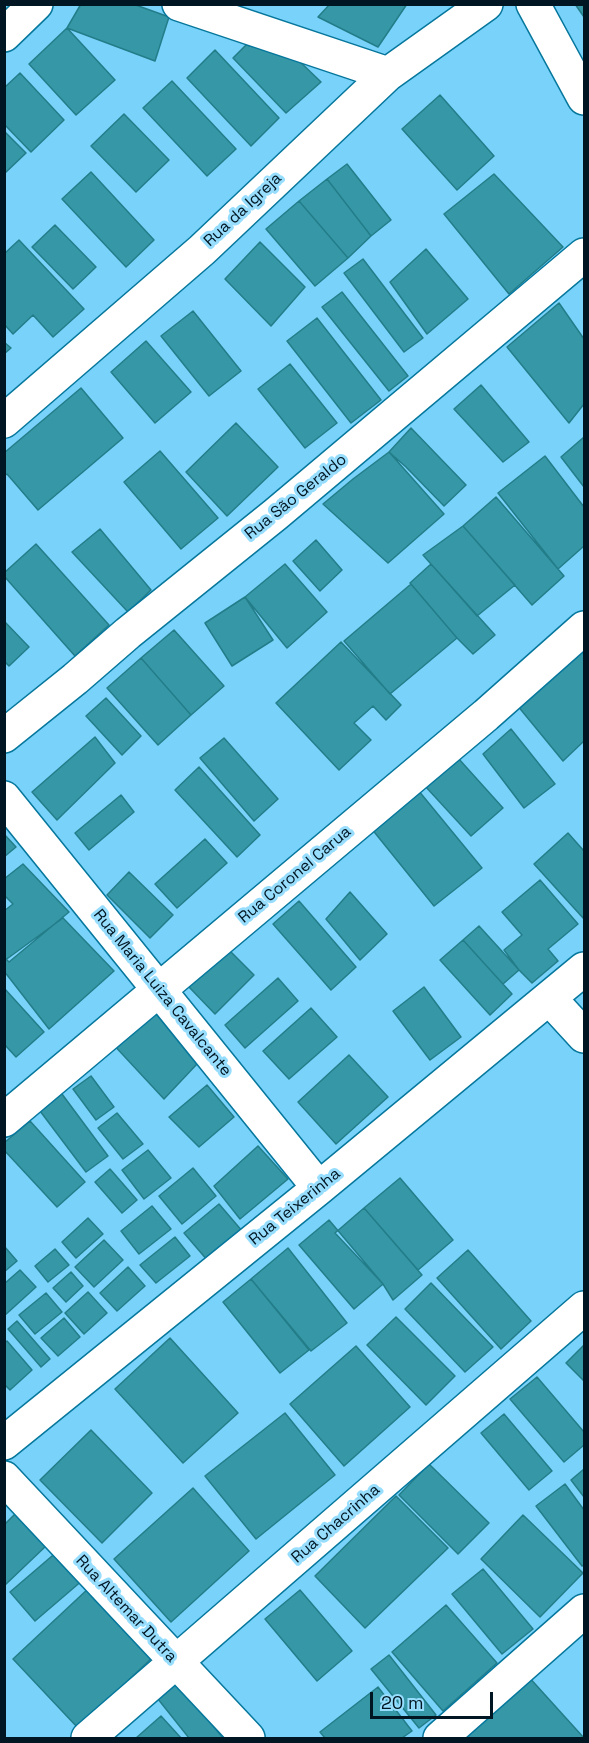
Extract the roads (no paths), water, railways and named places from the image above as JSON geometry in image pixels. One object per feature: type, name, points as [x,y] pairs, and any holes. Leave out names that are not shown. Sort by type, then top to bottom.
[{"type":"street","points":[[4,35],[36,4]]},
{"type":"street","points":[[179,4],[388,74]]},
{"type":"street","name":"Rua da Igreja","points":[[4,422],[202,250],[388,74],[486,4]]},
{"type":"street","points":[[533,4],[585,98]]},
{"type":"street","name":"Rua São Geraldo","points":[[4,736],[276,514],[585,255]]},
{"type":"street","name":"Rua Coronel Carua","points":[[4,1120],[486,715],[585,628]]},
{"type":"street","name":"Rua Maria Luiza Cavalcante","points":[[4,798],[320,1188]]},
{"type":"street","name":"Rua Teixerinha","points":[[4,1443],[320,1188],[585,969]]},
{"type":"street","points":[[550,999],[585,1036]]},
{"type":"street","name":"Rua Chacrinha","points":[[88,1738],[585,1308]]},
{"type":"street","name":"Rua Altemar Dutra","points":[[4,1478],[248,1738]]},
{"type":"street","points":[[440,1738],[585,1611]]}]
